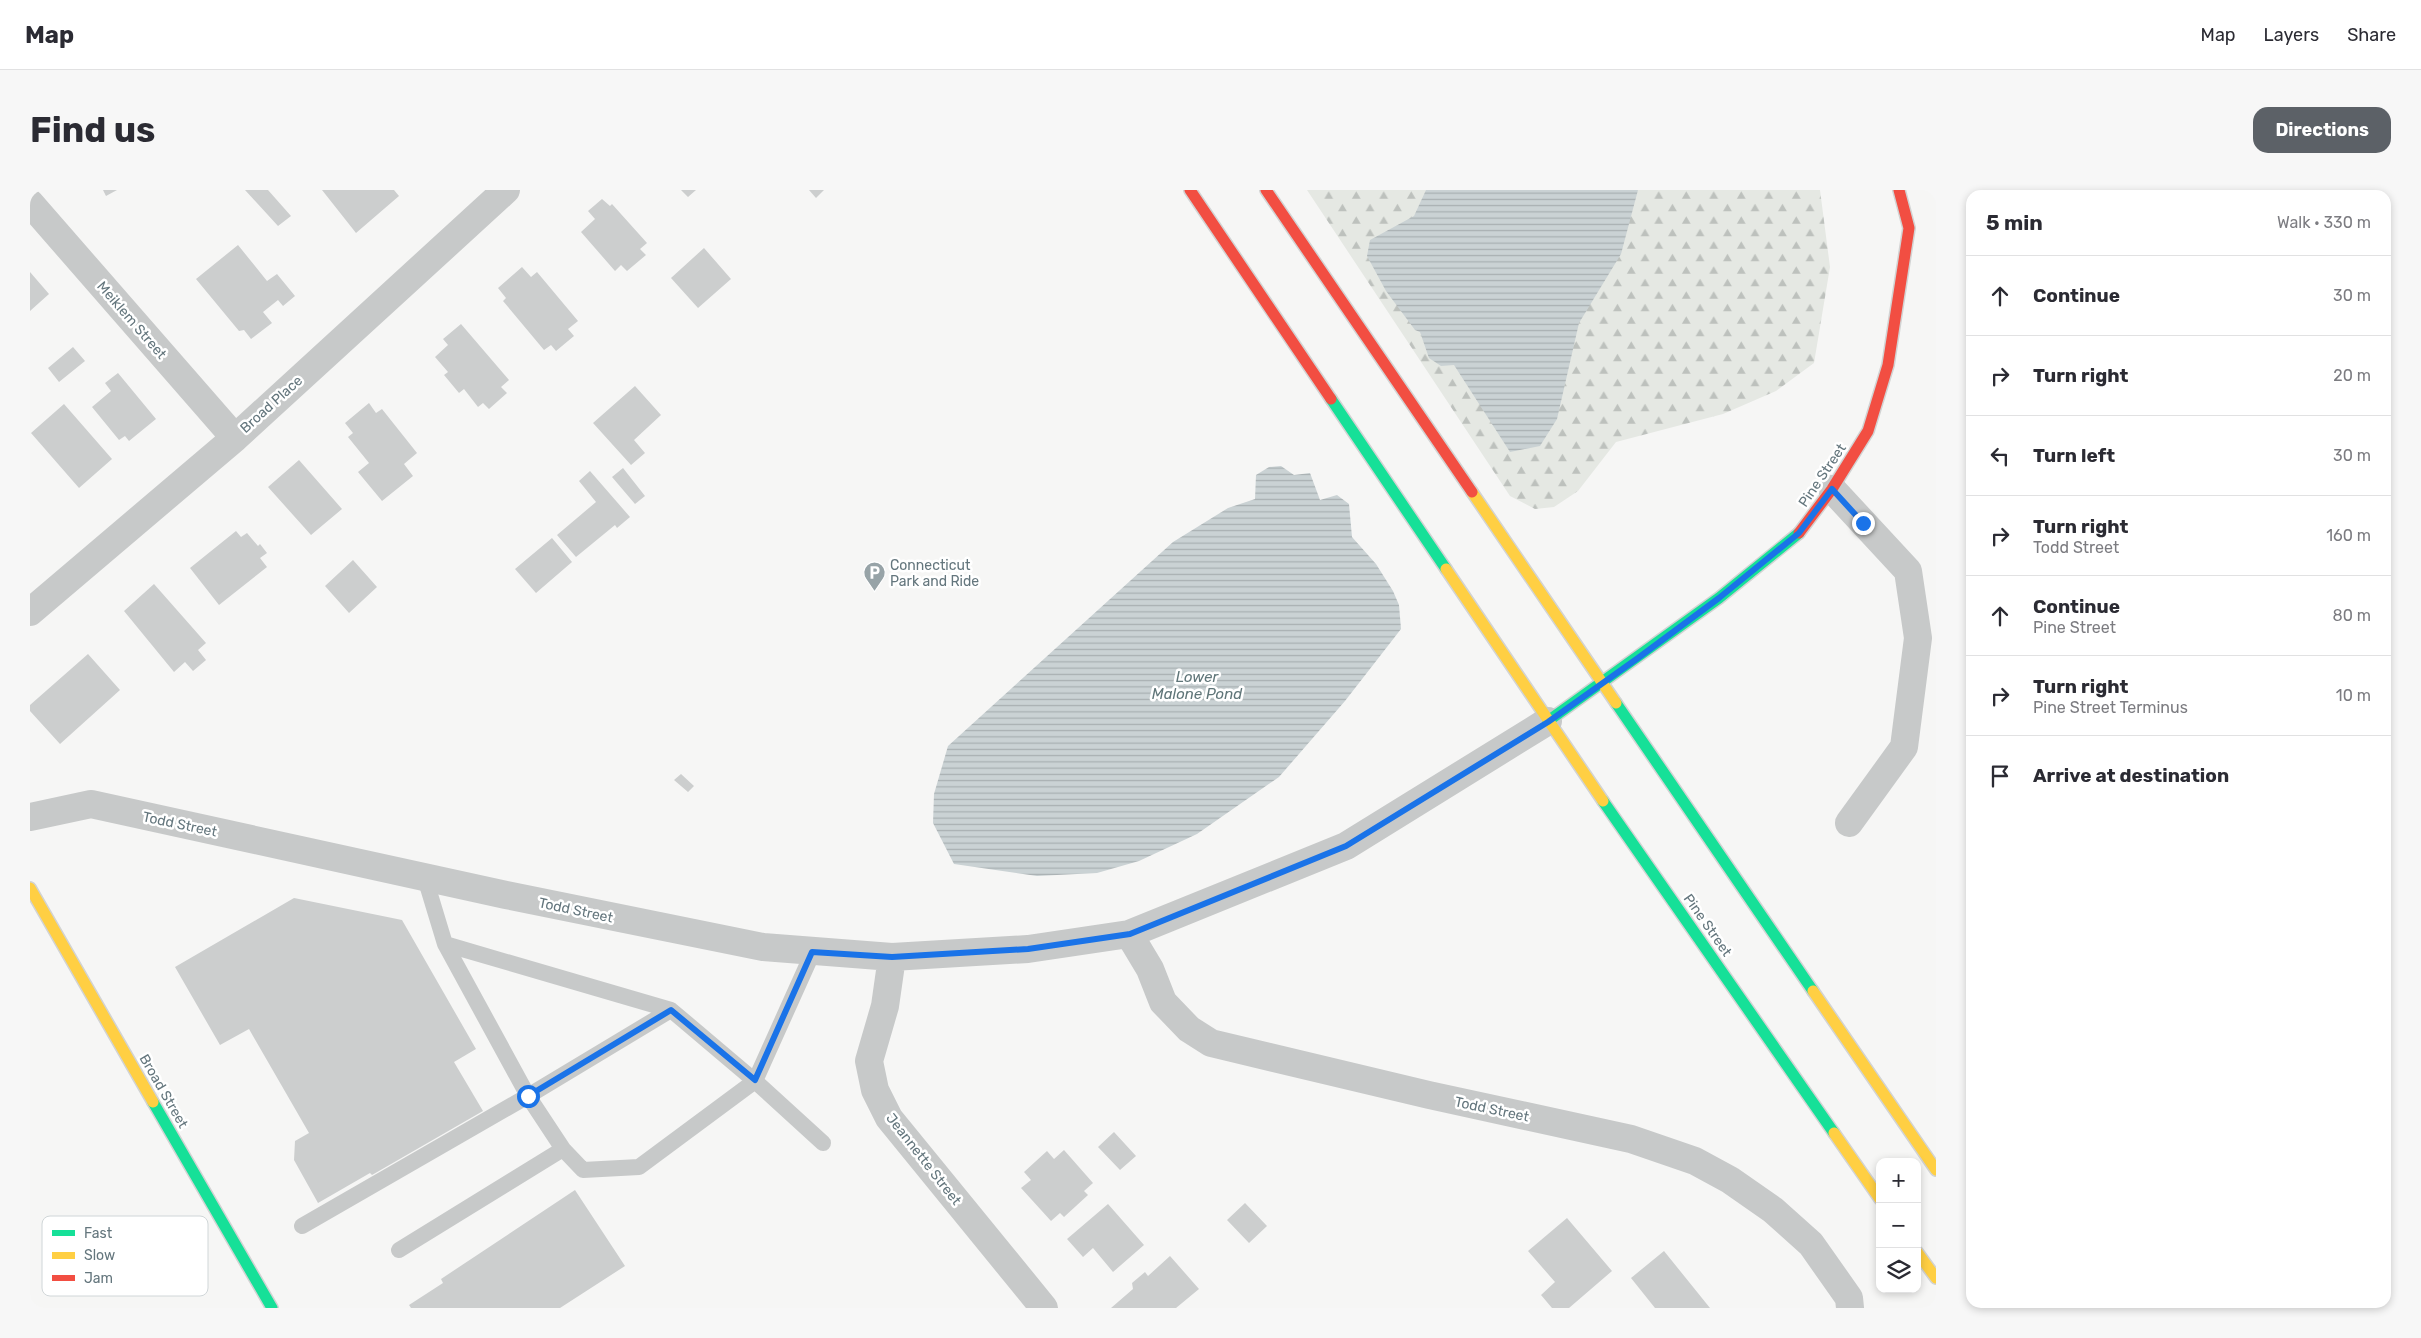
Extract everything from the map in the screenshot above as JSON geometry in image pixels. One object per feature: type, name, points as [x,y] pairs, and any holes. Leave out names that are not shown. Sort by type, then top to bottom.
[{"type":"main road","points":[[1190,190],[1548,722]]},
{"type":"main road","points":[[1266,190],[1936,1170]]},
{"type":"main road","name":"Pine Street","points":[[1876,1193],[1548,722],[1719,598],[1799,533],[1832,489],[1868,431],[1888,365],[1909,228],[1899,190]]},
{"type":"main road","name":"Broad Street","points":[[30,888],[272,1308]]},
{"type":"main road","points":[[1921,1257],[1936,1278]]},
{"type":"street","name":"Broad Place","points":[[30,612],[234,438],[503,191]]},
{"type":"street","name":"Meiklem Street","points":[[30,203],[234,438]]},
{"type":"street","points":[[1832,489],[1908,571],[1918,638],[1904,747],[1849,823]]},
{"type":"street","name":"Todd Street","points":[[30,817],[91,804],[425,878],[763,947],[892,957],[1028,949],[1130,934],[1346,846],[1548,722]]},
{"type":"street","name":"Todd Street","points":[[1130,934],[1150,969],[1163,1002],[1189,1029],[1211,1044],[1420,1093],[1630,1139],[1695,1162],[1730,1180],[1773,1210],[1812,1244],[1849,1298],[1850,1308]]},
{"type":"street","name":"Jeannette Street","points":[[892,957],[885,1006],[869,1061],[875,1090],[889,1118],[1044,1308]]},
{"type":"lane","points":[[425,878],[445,944],[528,1096],[563,1149],[583,1170],[639,1167],[755,1080],[812,952]]},
{"type":"lane","points":[[445,944],[671,1010],[755,1080],[823,1143]]},
{"type":"lane","points":[[302,1226],[528,1096],[671,1010]]},
{"type":"lane","points":[[400,1250],[563,1149]]},
{"type":"green space","points":[[1307,190],[1820,190],[1830,267],[1814,363],[1776,391],[1723,414],[1616,442],[1578,491],[1554,507],[1535,509],[1510,496]]},
{"type":"water","points":[[1426,190],[1638,190],[1621,254],[1579,323],[1557,419],[1540,446],[1510,452],[1454,365],[1441,366],[1429,358],[1420,332],[1415,330],[1386,291],[1367,256],[1370,240],[1414,216]]},
{"type":"water","name":"Lower Malone Pond","points":[[1281,466],[1294,475],[1310,473],[1320,500],[1337,495],[1349,504],[1352,537],[1376,564],[1393,591],[1399,605],[1401,629],[1345,701],[1279,777],[1197,834],[1139,861],[1097,873],[1037,876],[954,864],[933,823],[934,794],[948,746],[1173,542],[1228,508],[1255,499],[1256,475],[1269,467]]},
{"type":"building","points":[[103,190],[117,190],[106,196]]},
{"type":"building","points":[[245,190],[268,190],[291,216],[278,226]]},
{"type":"building","points":[[322,190],[394,190],[399,196],[356,233]]},
{"type":"building","points":[[681,190],[696,190],[688,197]]},
{"type":"building","points":[[809,190],[824,190],[816,198]]},
{"type":"building","points":[[602,199],[610,206],[612,204],[647,243],[640,249],[646,255],[627,271],[621,265],[615,271],[581,232],[595,219],[588,211]]},
{"type":"building","points":[[238,245],[267,281],[277,274],[295,296],[283,306],[278,300],[263,312],[272,323],[251,339],[244,330],[239,331],[196,279]]},
{"type":"building","points":[[704,248],[731,279],[698,308],[671,278]]},
{"type":"building","points":[[522,267],[531,277],[537,272],[578,321],[568,329],[574,336],[556,351],[551,345],[544,350],[503,301],[506,298],[498,288]]},
{"type":"building","points":[[30,272],[49,294],[30,311]]},
{"type":"building","points":[[461,324],[509,380],[501,387],[507,393],[489,409],[483,403],[478,407],[464,389],[459,393],[444,375],[448,372],[435,357],[448,345],[443,339]]},
{"type":"building","points":[[73,347],[85,361],[59,382],[48,368]]},
{"type":"building","points":[[118,373],[156,419],[129,441],[125,436],[119,440],[92,407],[111,391],[105,383]]},
{"type":"building","points":[[635,386],[661,415],[634,440],[645,453],[631,465],[593,423]]},
{"type":"building","points":[[369,403],[376,413],[382,409],[417,453],[404,464],[413,476],[382,501],[358,472],[369,463],[348,437],[353,433],[345,423]]},
{"type":"building","points":[[64,404],[112,459],[79,488],[31,433]]},
{"type":"building","points":[[299,460],[342,509],[311,535],[268,487]]},
{"type":"building","points":[[623,468],[645,496],[635,504],[612,477]]},
{"type":"building","points":[[590,471],[630,517],[617,528],[615,525],[576,557],[557,535],[596,502],[579,481]]},
{"type":"building","points":[[236,531],[241,537],[247,533],[258,546],[260,544],[267,553],[260,558],[267,567],[219,605],[190,568]]},
{"type":"building","points":[[552,538],[572,562],[536,593],[515,569]]},
{"type":"building","points":[[353,560],[377,587],[349,613],[325,586]]},
{"type":"building","points":[[154,584],[206,643],[198,650],[206,660],[193,671],[185,662],[174,672],[124,611]]},
{"type":"building","points":[[88,654],[120,690],[60,744],[30,711],[30,705]]},
{"type":"building","points":[[681,774],[694,786],[688,792],[674,780]]},
{"type":"building","points":[[294,898],[402,920],[476,1049],[454,1062],[483,1111],[372,1175],[370,1173],[318,1203],[294,1160],[295,1141],[309,1133],[249,1029],[220,1045],[175,967]]},
{"type":"building","points":[[1114,1132],[1136,1156],[1120,1170],[1098,1147]]},
{"type":"building","points":[[1064,1150],[1093,1183],[1084,1191],[1088,1195],[1064,1217],[1060,1213],[1051,1221],[1021,1188],[1031,1180],[1024,1172],[1047,1151],[1054,1159]]},
{"type":"building","points":[[575,1190],[625,1266],[560,1308],[411,1308],[409,1305],[443,1283],[441,1279]]},
{"type":"building","points":[[1245,1203],[1267,1226],[1249,1243],[1227,1220]]},
{"type":"building","points":[[1108,1204],[1144,1245],[1113,1272],[1093,1248],[1083,1257],[1067,1239]]},
{"type":"building","points":[[1567,1218],[1612,1271],[1569,1308],[1552,1308],[1541,1295],[1555,1282],[1528,1251]]},
{"type":"building","points":[[1664,1251],[1710,1308],[1655,1308],[1631,1278]]},
{"type":"building","points":[[1170,1256],[1199,1289],[1176,1308],[1111,1308],[1133,1289],[1132,1283],[1145,1272],[1148,1276]]},
{"type":"traffic: fast","points":[[1331,399],[1446,569]]},
{"type":"traffic: fast","points":[[1548,721],[1719,598],[1799,533]]},
{"type":"traffic: fast","points":[[1616,703],[1813,991]]},
{"type":"traffic: fast","points":[[1603,801],[1834,1133]]},
{"type":"traffic: fast","points":[[153,1102],[272,1308]]},
{"type":"traffic: slow","points":[[1472,492],[1616,703]]},
{"type":"traffic: slow","points":[[1446,569],[1603,801]]},
{"type":"traffic: slow","points":[[30,888],[153,1102]]},
{"type":"traffic: slow","points":[[1813,991],[1936,1170]]},
{"type":"traffic: slow","points":[[1834,1133],[1876,1193]]},
{"type":"traffic: slow","points":[[1921,1257],[1936,1278]]},
{"type":"traffic: jam","points":[[1190,190],[1331,399]]},
{"type":"traffic: jam","points":[[1266,190],[1472,492]]},
{"type":"traffic: jam","points":[[1799,533],[1832,489],[1868,431],[1888,365],[1909,228],[1899,190]]},
{"type":"place","name":"Connecticut Park and Ride","points":[[874,592]]},
{"type":"route","points":[[528,1096],[671,1010],[755,1080],[812,952],[892,957],[1028,949],[1130,934],[1346,846],[1548,722],[1638,658],[1719,598],[1799,533],[1832,489],[1863,523]]}]
